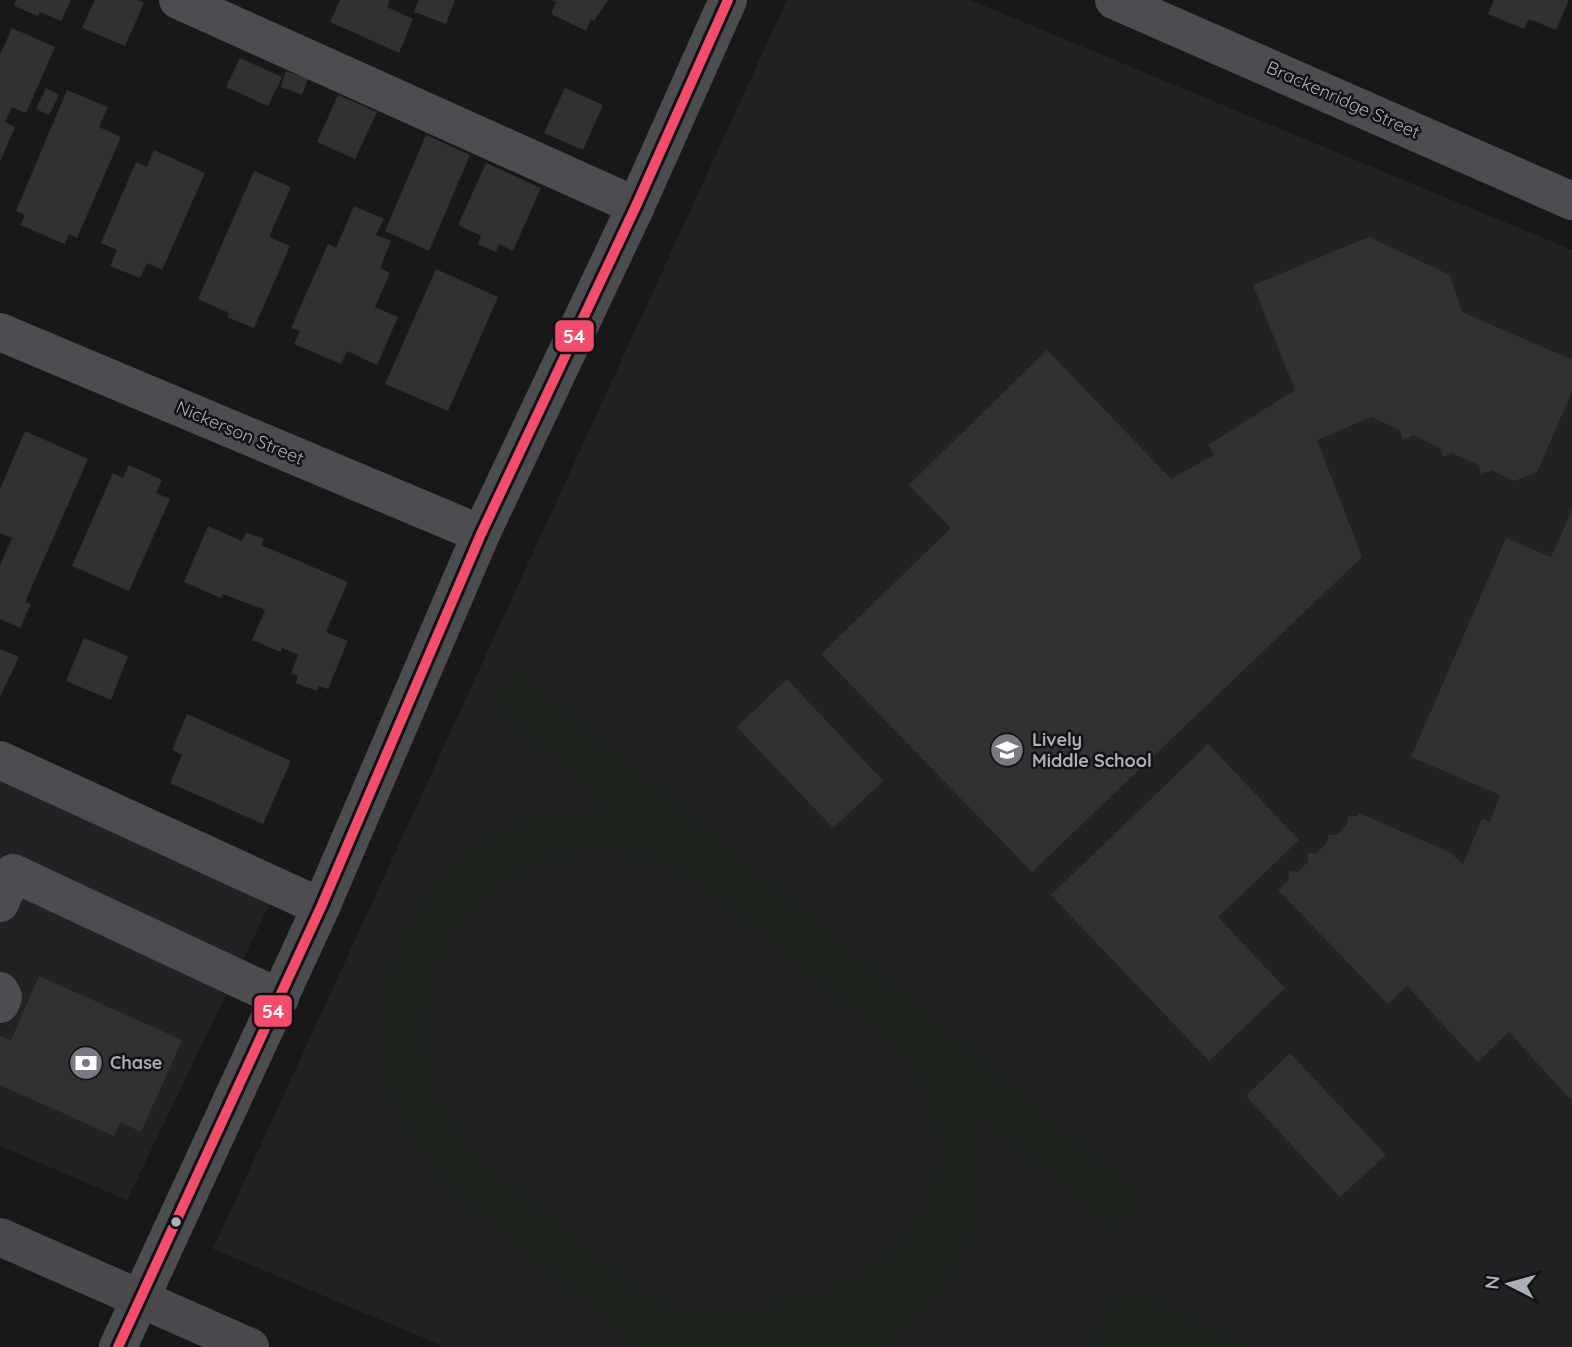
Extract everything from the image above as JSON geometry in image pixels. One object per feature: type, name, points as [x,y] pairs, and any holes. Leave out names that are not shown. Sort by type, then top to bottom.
[{"type":"main road","points":[[0,1237],[248,1347]]},
{"type":"street","points":[[178,0],[636,206]]},
{"type":"street","points":[[118,1347],[321,907],[481,534],[636,206],[728,0]]},
{"type":"street","name":"Brackenridge Street","points":[[1132,4],[1572,201]]},
{"type":"street","name":"Nickerson Street","points":[[0,332],[481,534]]},
{"type":"street","points":[[0,760],[321,907]]},
{"type":"street","points":[[0,903],[13,873],[280,998]]},
{"type":"street","points":[[0,991],[3,997],[0,1004]]},
{"type":"shaded area","name":"Lively Middle School","points":[[787,0],[970,0],[1572,250],[1572,1347],[445,1347],[213,1249]]},
{"type":"shaded area","points":[[518,670],[1144,1197],[1117,1232],[978,1115],[982,1179],[973,1229],[964,1252],[952,1274],[922,1314],[885,1347],[639,1347],[459,1198],[433,1170],[411,1139],[399,1117],[385,1075],[380,1032],[385,988],[398,946],[418,907],[445,872],[479,844],[518,824],[542,816],[611,807],[491,705]],"holes":[[[600,852],[653,861],[692,877],[875,1029],[922,1089],[938,1146],[928,1198],[897,1243],[848,1277],[788,1300],[720,1308],[648,1299],[488,1164],[447,1114],[438,1095],[429,1062],[426,1027],[430,993],[440,960],[456,930],[477,903],[503,881],[547,860]]]},
{"type":"shaded area","points":[[0,769],[275,893],[127,1200],[0,1146]]},
{"type":"shaded area","points":[[1118,1286],[1255,1347],[1091,1347]]},
{"type":"building","points":[[16,0],[71,0],[61,21],[40,12],[38,16],[14,6]]},
{"type":"building","points":[[95,0],[138,0],[144,3],[125,46],[82,28]]},
{"type":"building","points":[[340,0],[390,0],[387,7],[413,19],[399,53],[330,22]]},
{"type":"building","points":[[419,0],[455,0],[446,24],[414,12]]},
{"type":"building","points":[[551,0],[608,0],[594,21],[591,19],[586,31],[551,14],[556,2]]},
{"type":"building","points":[[1494,0],[1569,0],[1556,30],[1529,19],[1524,29],[1488,14]]},
{"type":"building","points":[[12,28],[55,47],[26,113],[12,107],[5,122],[15,127],[0,162],[0,55]]},
{"type":"building","points":[[240,58],[282,77],[268,106],[226,87]]},
{"type":"building","points":[[286,71],[308,79],[302,95],[281,87]]},
{"type":"building","points":[[46,88],[59,95],[49,115],[36,109]]},
{"type":"building","points":[[565,88],[603,105],[583,150],[544,133]]},
{"type":"building","points":[[67,90],[108,107],[99,127],[121,137],[77,238],[69,234],[65,244],[20,225],[25,215],[16,211]]},
{"type":"building","points":[[338,95],[377,112],[355,159],[317,142]]},
{"type":"building","points":[[426,135],[470,155],[429,251],[385,231]]},
{"type":"building","points":[[154,150],[205,173],[162,270],[147,263],[140,278],[110,266],[117,250],[101,243],[136,162],[147,167]]},
{"type":"building","points":[[486,163],[541,188],[513,251],[499,244],[496,252],[478,244],[481,236],[458,225]]},
{"type":"building","points":[[254,171],[291,187],[269,237],[290,246],[254,328],[227,317],[229,313],[198,299]]},
{"type":"building","points":[[354,206],[384,219],[376,235],[391,241],[380,268],[390,273],[375,307],[398,317],[377,365],[347,351],[341,364],[294,344],[300,331],[291,328],[328,244],[336,248]]},
{"type":"building","points":[[1369,237],[1450,275],[1462,312],[1572,360],[1572,392],[1537,472],[1514,481],[1491,470],[1481,475],[1479,465],[1451,453],[1443,457],[1440,448],[1413,435],[1403,440],[1400,430],[1371,417],[1317,440],[1362,557],[1032,872],[821,654],[951,528],[909,485],[1047,350],[1171,479],[1214,455],[1208,445],[1295,390],[1253,285]]},
{"type":"building","points":[[436,269],[498,297],[448,411],[385,384]]},
{"type":"building","points":[[25,431],[88,459],[25,602],[31,604],[20,628],[0,619],[0,565],[12,538],[0,533],[0,489]]},
{"type":"building","points":[[129,465],[162,480],[156,493],[170,499],[129,591],[72,566],[113,473],[123,478]]},
{"type":"building","points":[[1572,510],[1572,1101],[1509,1032],[1478,1062],[1407,986],[1388,1004],[1278,890],[1288,881],[1289,871],[1298,872],[1308,862],[1308,853],[1317,853],[1327,843],[1328,835],[1337,835],[1347,824],[1348,817],[1357,816],[1359,813],[1449,852],[1463,864],[1482,819],[1490,822],[1500,795],[1411,757],[1506,538],[1551,557]]},
{"type":"building","points":[[208,526],[242,541],[246,532],[264,539],[261,545],[348,582],[326,632],[348,641],[328,689],[319,686],[317,691],[296,683],[298,676],[291,673],[298,655],[282,648],[281,652],[252,640],[265,610],[223,594],[221,598],[184,582]]},
{"type":"building","points":[[84,638],[128,656],[111,700],[66,681]]},
{"type":"building","points":[[0,649],[19,657],[0,697]]},
{"type":"building","points":[[787,679],[883,781],[833,828],[737,727]]},
{"type":"building","points":[[187,714],[291,761],[263,824],[170,783],[182,755],[172,750]]},
{"type":"building","points":[[1208,744],[1299,840],[1218,917],[1285,988],[1209,1061],[1051,895]]},
{"type":"building","name":"Chase","points":[[39,976],[182,1040],[141,1132],[120,1122],[114,1136],[0,1085],[0,1036],[11,1040]]},
{"type":"building","points":[[1290,1053],[1386,1155],[1340,1197],[1246,1096]]},
{"type":"transit line","name":"54","points":[[118,1347],[321,907],[481,534],[636,206],[728,0]]},
{"type":"place","name":"Lively Middle School","points":[[1007,750]]},
{"type":"place","name":"Chase","points":[[86,1063]]}]
